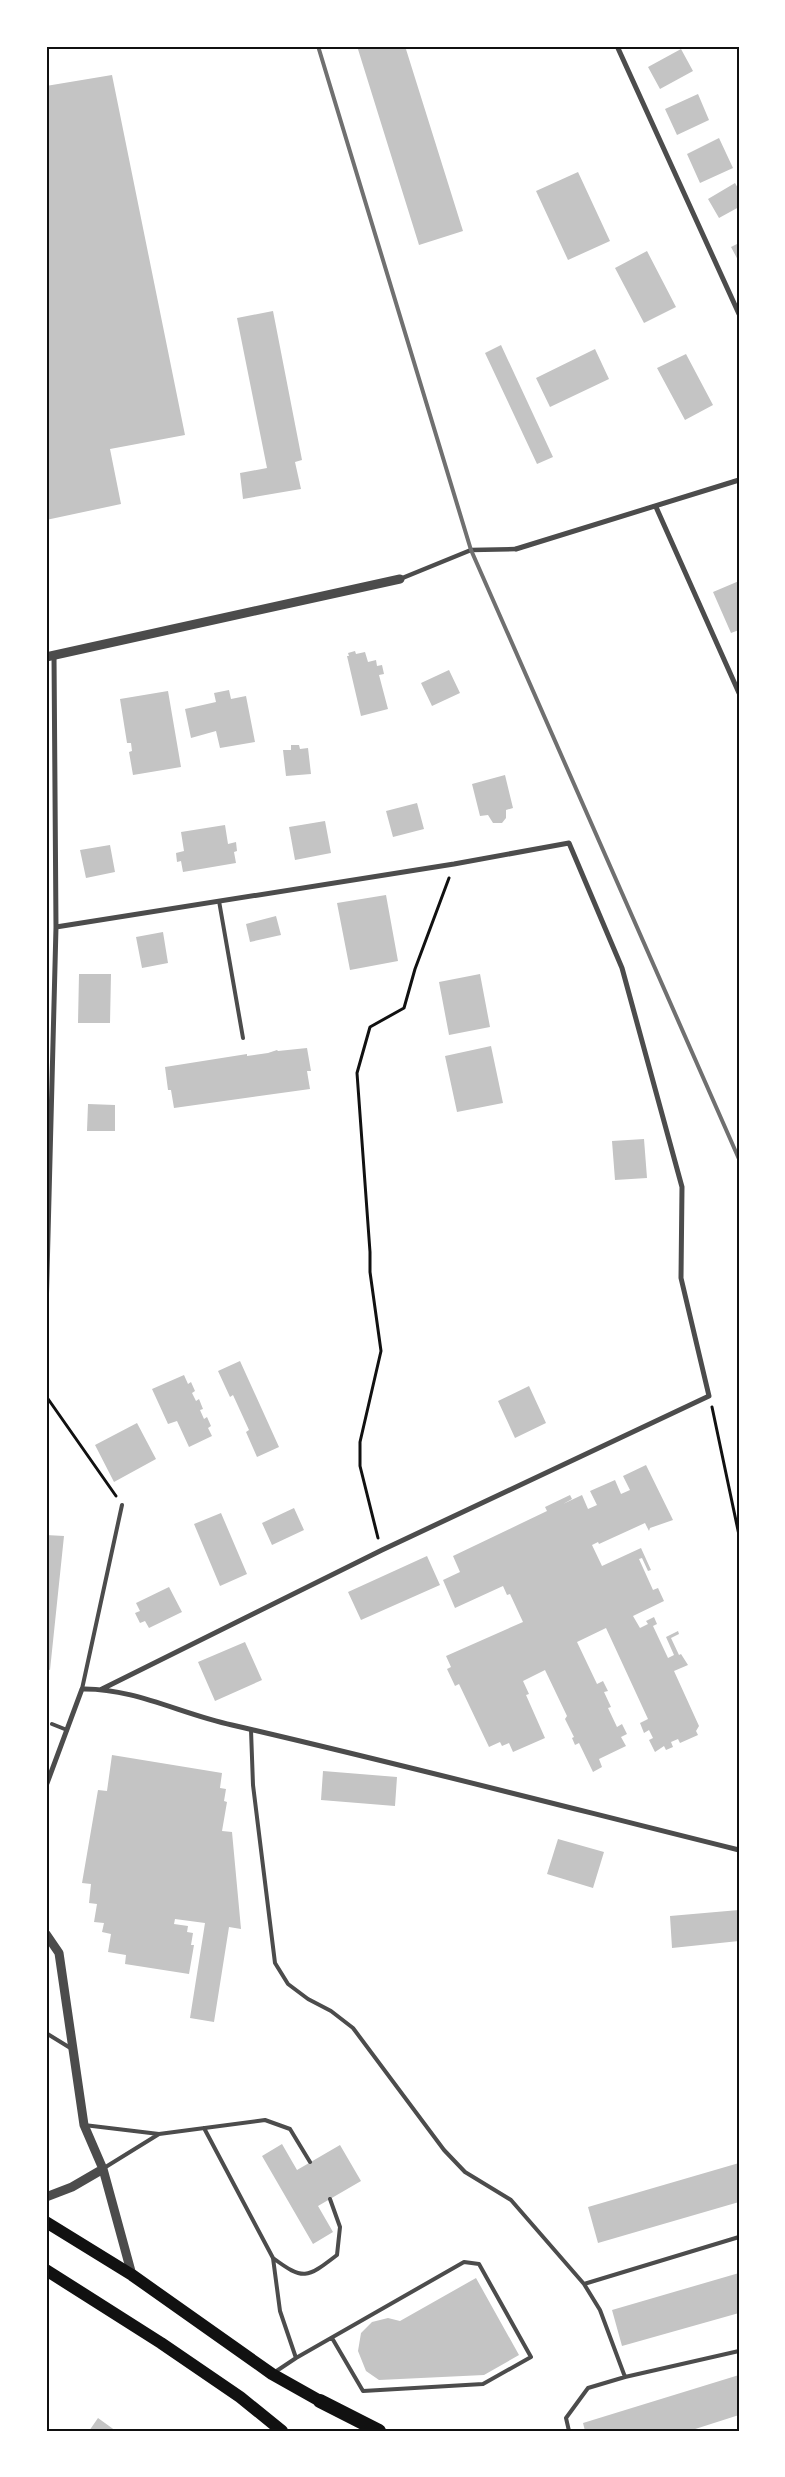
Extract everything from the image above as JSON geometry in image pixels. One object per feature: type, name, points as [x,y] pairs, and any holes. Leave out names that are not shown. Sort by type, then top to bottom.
[{"type":"highway","points":[[320,2401],[380,2431]]},
{"type":"main road","points":[[46,2222],[132,2275],[272,2374],[320,2401]]},
{"type":"main road","points":[[46,2270],[169,2348],[240,2398],[282,2431]]},
{"type":"street","points":[[617,46],[739,314]]},
{"type":"street","points":[[46,1313],[49,1086],[56,927],[50,656],[400,579],[471,550],[516,549],[739,480]]},
{"type":"street","points":[[656,507],[739,693]]},
{"type":"street","points":[[56,927],[454,864],[569,843],[622,968],[682,1187],[681,1278],[709,1396],[382,1550],[102,1689]]},
{"type":"street","points":[[46,1786],[82,1690],[102,1689],[131,1694],[211,1720],[739,1850]]},
{"type":"street","points":[[46,1934],[59,1953],[84,2125],[102,2169],[132,2275]]},
{"type":"street","points":[[46,2197],[72,2187],[102,2169]]},
{"type":"lane","points":[[219,901],[242,1038]]},
{"type":"lane","points":[[82,1690],[122,1505]]},
{"type":"lane","points":[[52,1724],[67,1730]]},
{"type":"lane","points":[[251,1730],[253,1785],[275,1963],[288,1984],[308,1999],[331,2010],[353,2028],[444,2150],[465,2172],[510,2200],[584,2284],[600,2310],[625,2377]]},
{"type":"lane","points":[[46,2033],[73,2050]]},
{"type":"lane","points":[[84,2125],[159,2134],[266,2120],[290,2129],[310,2162]]},
{"type":"lane","points":[[204,2128],[273,2258],[280,2311],[296,2358]]},
{"type":"lane","points":[[102,2169],[159,2134]]},
{"type":"lane","points":[[273,2258],[294,2274],[314,2273],[337,2255],[340,2227],[330,2199]]},
{"type":"lane","points":[[584,2284],[739,2237]]},
{"type":"lane","points":[[272,2374],[296,2358],[464,2262],[479,2264],[531,2357],[483,2384],[363,2391],[332,2338]]},
{"type":"lane","points":[[569,2431],[566,2418],[588,2388],[625,2377],[739,2351]]},
{"type":"path","points":[[382,1550],[360,1466],[360,1442],[382,1351],[370,1272],[358,1073],[370,1028],[404,1008],[415,969],[454,864]]},
{"type":"path","points":[[46,1396],[122,1505]]},
{"type":"path","points":[[709,1396],[739,1535]]},
{"type":"building","points":[[357,46],[405,46],[463,231],[419,245]]},
{"type":"building","points":[[681,49],[693,71],[660,89],[648,67]]},
{"type":"building","points":[[112,75],[185,435],[110,449],[121,504],[46,520],[46,86]]},
{"type":"building","points":[[698,94],[709,120],[677,135],[665,109]]},
{"type":"building","points":[[719,138],[733,168],[700,183],[687,154]]},
{"type":"building","points":[[578,172],[610,241],[568,260],[536,191]]},
{"type":"building","points":[[735,183],[739,190],[739,207],[719,218],[708,199]]},
{"type":"building","points":[[739,243],[739,262],[731,247]]},
{"type":"building","points":[[647,251],[676,307],[644,323],[615,268]]},
{"type":"building","points":[[273,311],[302,460],[295,462],[301,489],[243,499],[240,473],[267,468],[237,318]]},
{"type":"building","points":[[501,345],[553,457],[537,464],[485,353]]},
{"type":"building","points":[[595,349],[609,379],[550,407],[536,378]]},
{"type":"building","points":[[686,354],[713,405],[685,420],[657,368]]},
{"type":"building","points":[[739,581],[739,630],[731,633],[713,592]]},
{"type":"building","points":[[355,651],[356,654],[365,652],[368,662],[376,660],[377,666],[382,665],[384,674],[379,675],[388,709],[361,716],[347,656],[349,656],[348,653]]},
{"type":"building","points":[[449,670],[460,693],[432,706],[421,683]]},
{"type":"building","points":[[229,690],[231,699],[246,696],[255,742],[220,748],[216,731],[191,738],[185,709],[216,702],[214,693]]},
{"type":"building","points":[[168,691],[181,767],[133,775],[129,752],[132,751],[131,743],[127,743],[120,699]]},
{"type":"building","points":[[291,745],[299,745],[300,749],[308,748],[311,774],[286,776],[283,750],[291,750]]},
{"type":"building","points":[[505,775],[513,808],[506,810],[506,818],[502,823],[493,823],[488,815],[480,816],[472,784]]},
{"type":"building","points":[[417,803],[424,829],[393,837],[386,811]]},
{"type":"building","points":[[325,821],[331,853],[295,860],[289,827]]},
{"type":"building","points":[[225,825],[228,844],[236,842],[237,851],[234,852],[236,863],[183,872],[181,861],[177,862],[176,853],[184,851],[181,832]]},
{"type":"building","points":[[110,845],[115,872],[86,878],[80,850]]},
{"type":"building","points":[[386,895],[398,961],[350,970],[337,903]]},
{"type":"building","points":[[276,916],[281,935],[250,942],[246,924]]},
{"type":"building","points":[[163,932],[168,963],[142,968],[136,937]]},
{"type":"building","points":[[79,974],[111,974],[110,1023],[78,1023]]},
{"type":"building","points":[[480,974],[490,1027],[449,1035],[439,982]]},
{"type":"building","points":[[491,1046],[503,1103],[457,1112],[445,1056]]},
{"type":"building","points":[[307,1048],[311,1071],[307,1071],[310,1089],[174,1108],[171,1090],[168,1090],[165,1067],[247,1054],[247,1056],[277,1050]]},
{"type":"building","points":[[88,1104],[115,1105],[115,1131],[87,1131]]},
{"type":"building","points":[[644,1139],[647,1178],[615,1180],[612,1141]]},
{"type":"building","points":[[240,1361],[279,1447],[257,1457],[246,1432],[249,1430],[233,1395],[230,1397],[218,1371]]},
{"type":"building","points":[[184,1375],[188,1384],[191,1382],[195,1391],[192,1393],[196,1401],[199,1399],[203,1409],[200,1410],[204,1419],[207,1417],[211,1426],[208,1428],[212,1436],[189,1447],[177,1421],[168,1424],[152,1389]]},
{"type":"building","points":[[529,1386],[546,1423],[515,1438],[498,1401]]},
{"type":"building","points":[[137,1423],[156,1459],[114,1482],[95,1445]]},
{"type":"building","points":[[646,1465],[673,1520],[650,1528],[649,1531],[645,1523],[599,1544],[598,1542],[592,1545],[602,1566],[641,1548],[651,1570],[648,1571],[642,1558],[639,1559],[653,1590],[658,1588],[664,1601],[633,1616],[640,1628],[648,1624],[646,1621],[654,1617],[657,1624],[653,1626],[668,1658],[674,1655],[666,1637],[678,1631],[679,1634],[671,1638],[679,1655],[681,1654],[688,1665],[674,1671],[699,1726],[696,1731],[698,1735],[680,1743],[678,1739],[671,1742],[673,1747],[666,1750],[664,1746],[655,1752],[649,1740],[653,1738],[649,1730],[644,1733],[640,1723],[648,1719],[606,1628],[577,1642],[597,1684],[603,1681],[608,1691],[604,1692],[611,1707],[608,1708],[617,1727],[622,1724],[627,1734],[621,1737],[626,1746],[599,1759],[602,1767],[593,1772],[579,1743],[575,1745],[572,1738],[574,1737],[565,1719],[567,1716],[545,1670],[523,1681],[529,1694],[526,1695],[545,1738],[513,1752],[509,1743],[502,1746],[500,1742],[489,1747],[459,1684],[455,1686],[447,1669],[451,1667],[446,1656],[523,1622],[510,1594],[507,1595],[503,1586],[455,1608],[443,1580],[460,1572],[453,1556],[547,1511],[545,1507],[570,1495],[572,1499],[563,1504],[582,1495],[588,1509],[597,1505],[590,1491],[615,1480],[621,1494],[630,1490],[623,1476]]},
{"type":"building","points":[[294,1508],[304,1530],[272,1545],[262,1523]]},
{"type":"building","points":[[221,1513],[247,1574],[220,1586],[194,1524]]},
{"type":"building","points":[[46,1535],[64,1536],[50,1670],[46,1669]]},
{"type":"building","points":[[427,1556],[440,1585],[361,1620],[348,1592]]},
{"type":"building","points":[[169,1587],[182,1612],[149,1628],[145,1621],[140,1623],[135,1613],[140,1611],[136,1603]]},
{"type":"building","points":[[245,1642],[262,1680],[215,1701],[198,1662]]},
{"type":"building","points":[[112,1755],[222,1773],[220,1788],[226,1789],[224,1801],[227,1802],[222,1831],[232,1832],[241,1929],[229,1927],[214,2022],[190,2018],[205,1923],[175,1919],[174,1924],[188,1926],[187,1932],[193,1933],[191,1945],[194,1945],[189,1974],[125,1964],[126,1955],[108,1952],[111,1934],[102,1932],[104,1923],[94,1922],[97,1904],[89,1903],[91,1884],[82,1883],[98,1790],[107,1791]]},
{"type":"building","points":[[323,1771],[397,1777],[395,1806],[321,1800]]},
{"type":"building","points":[[558,1839],[604,1852],[593,1888],[547,1874]]},
{"type":"building","points":[[739,1910],[739,1941],[672,1948],[670,1916]]},
{"type":"building","points":[[46,2086],[49,2096],[46,2124]]},
{"type":"building","points":[[282,2144],[297,2170],[340,2145],[361,2181],[318,2206],[333,2232],[313,2244],[262,2156]]},
{"type":"building","points":[[739,2163],[739,2202],[598,2243],[588,2207]]},
{"type":"building","points":[[739,2273],[739,2313],[622,2346],[612,2310]]},
{"type":"building","points":[[476,2278],[519,2355],[484,2375],[379,2380],[366,2371],[358,2351],[361,2333],[372,2322],[388,2318],[400,2321]]},
{"type":"building","points":[[739,2375],[739,2415],[689,2431],[585,2431],[583,2423]]},
{"type":"building","points":[[98,2418],[116,2431],[89,2431]]},
{"type":"railway","points":[[318,46],[471,550],[739,1159]]}]
